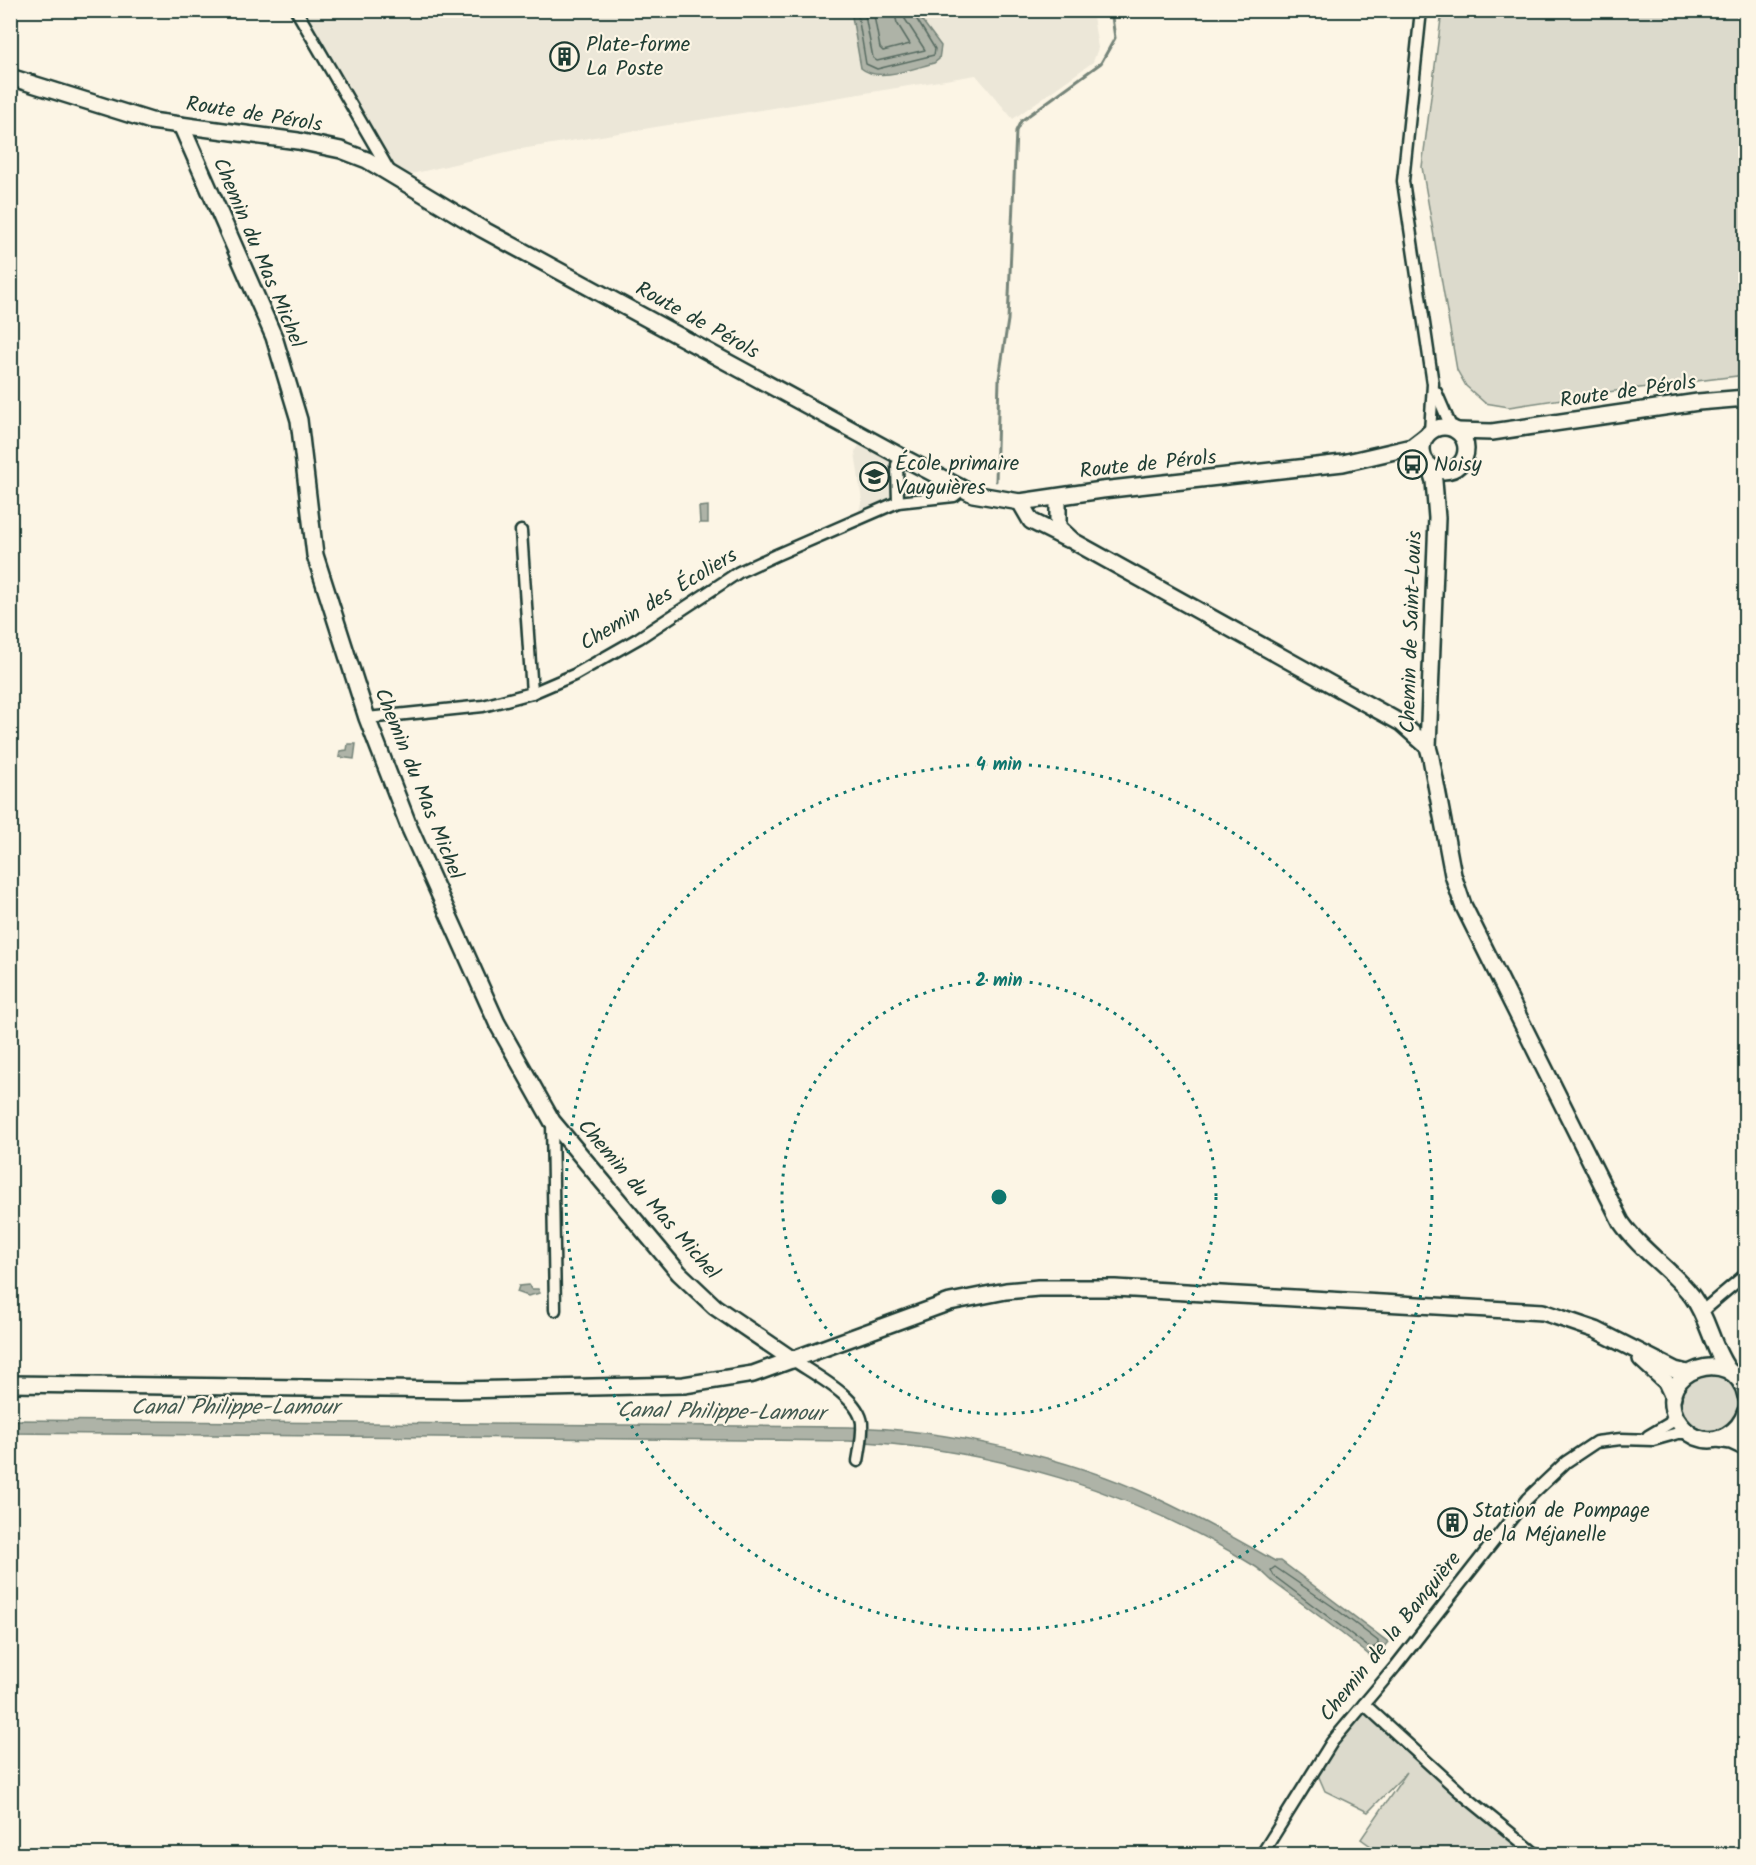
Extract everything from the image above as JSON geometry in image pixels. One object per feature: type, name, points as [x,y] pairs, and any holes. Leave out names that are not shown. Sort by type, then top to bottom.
[{"type":"street","points":[[296,10],[390,172]]},
{"type":"street","points":[[1421,10],[1403,181],[1433,384],[1444,415],[1464,441],[1466,453],[1458,466],[1452,470],[1440,471],[1428,464],[1422,450],[1428,434],[1433,384]]},
{"type":"street","name":"Route de Pérols","points":[[10,77],[115,112],[181,125],[298,141],[341,150],[367,159],[482,229],[902,457],[963,489],[991,499],[1020,502],[1343,464],[1412,447],[1428,434]]},
{"type":"street","name":"Chemin du Mas Michel","points":[[181,125],[274,337],[299,420],[315,555],[367,718],[410,829],[496,1023],[552,1121],[679,1273],[715,1307],[793,1360]]},
{"type":"street","name":"Route de Pérols","points":[[1454,430],[1471,433],[1517,429],[1698,402],[1746,398]]},
{"type":"street","points":[[1428,434],[1437,428],[1454,430]]},
{"type":"street","name":"Route de Pérols","points":[[1466,453],[1493,437],[1517,429]]},
{"type":"street","points":[[898,502],[897,465],[902,457]]},
{"type":"street","name":"Route de Pérols","points":[[1378,457],[1428,464]]},
{"type":"street","name":"Chemin de Saint-Louis","points":[[1428,464],[1434,481],[1437,518],[1428,747],[1453,875],[1467,915],[1621,1222],[1644,1250],[1691,1295],[1711,1333],[1720,1360],[1736,1373],[1746,1396]]},
{"type":"street","name":"Chemin de Saint-Louis","points":[[1437,518],[1452,470]]},
{"type":"street","name":"Chemin des Écoliers","points":[[367,718],[483,705],[532,693],[574,675],[639,638],[739,572],[898,502],[954,496],[963,489]]},
{"type":"street","points":[[1058,497],[1058,527],[1073,541]]},
{"type":"street","points":[[1020,502],[1031,521],[1049,532],[1073,541],[1401,723],[1428,747]]},
{"type":"street","points":[[520,531],[532,693]]},
{"type":"street","points":[[552,1121],[555,1310]]},
{"type":"street","points":[[1701,1312],[1746,1274]]},
{"type":"street","points":[[10,1384],[460,1390],[640,1387],[726,1380],[793,1360],[950,1302],[997,1292],[1038,1288],[1115,1288],[1512,1308],[1543,1312],[1568,1319],[1675,1370],[1720,1367],[1736,1373]]},
{"type":"street","points":[[1673,1397],[1681,1380],[1694,1370],[1711,1348],[1711,1333]]},
{"type":"street","points":[[1622,1344],[1666,1382],[1673,1397],[1674,1414],[1689,1433],[1708,1440],[1731,1441],[1746,1448]]},
{"type":"street","points":[[793,1360],[847,1397],[859,1411],[862,1423],[858,1461]]},
{"type":"street","points":[[1718,1439],[1735,1429],[1746,1412]]},
{"type":"street","name":"Chemin de la Banquière","points":[[1262,1854],[1332,1742],[1527,1499],[1584,1448],[1596,1442],[1652,1435],[1663,1428],[1674,1414]]},
{"type":"street","name":"Chemin de la Banquière","points":[[1637,1438],[1653,1440],[1678,1433],[1689,1433]]},
{"type":"street","points":[[1364,1704],[1452,1785],[1536,1854]]},
{"type":"shaded area","points":[[1092,10],[1098,48],[1093,62],[1013,119],[976,75],[515,150],[407,175],[390,173],[303,11]]},
{"type":"shaded area","points":[[1442,11],[1745,11],[1745,375],[1509,407],[1485,403],[1466,386],[1457,370],[1422,167]]},
{"type":"shaded area","name":"École primaire Vauguières","points":[[861,442],[892,456],[892,499],[858,513],[862,501],[855,452]]},
{"type":"shaded area","points":[[1709,1374],[1720,1376],[1733,1387],[1738,1403],[1736,1414],[1725,1427],[1709,1432],[1698,1430],[1685,1419],[1680,1403],[1682,1392],[1693,1379]]},
{"type":"shaded area","points":[[1364,1713],[1524,1850],[1520,1854],[1382,1854],[1361,1839],[1407,1772],[1368,1812],[1325,1791],[1315,1768]]},
{"type":"water","points":[[851,11],[915,11],[941,46],[939,59],[934,63],[896,73],[868,72],[861,68]]},
{"type":"water","points":[[708,506],[708,523],[700,523],[699,507]]},
{"type":"water","points":[[348,744],[356,744],[354,759],[339,757],[340,751],[347,750]]},
{"type":"water","points":[[529,1285],[532,1289],[538,1289],[540,1293],[528,1296],[517,1292],[519,1286]]},
{"type":"water","points":[[11,1420],[848,1427],[924,1433],[964,1439],[1044,1457],[1083,1469],[1120,1482],[1169,1504],[1275,1561],[1281,1561],[1388,1642],[1374,1659],[1262,1571],[1210,1540],[1161,1516],[1061,1478],[956,1453],[903,1445],[849,1441],[11,1433]]},
{"type":"waterway","points":[[996,481],[999,379],[1008,320],[1016,131],[1021,121],[1101,63],[1115,38],[1111,10]]},
{"type":"place","name":"Plate-forme La Poste","points":[[565,57]]},
{"type":"place","name":"Noisy","points":[[1413,465]]},
{"type":"place","name":"École primaire Vauguières","points":[[874,476]]},
{"type":"place","name":"Station de Pompage de la Méjanelle","points":[[1452,1523]]},
{"type":"water label","name":"Canal Philippe-Lamour","points":[[235,1408]]},
{"type":"water label","name":"Canal Philippe-Lamour","points":[[721,1413]]}]
